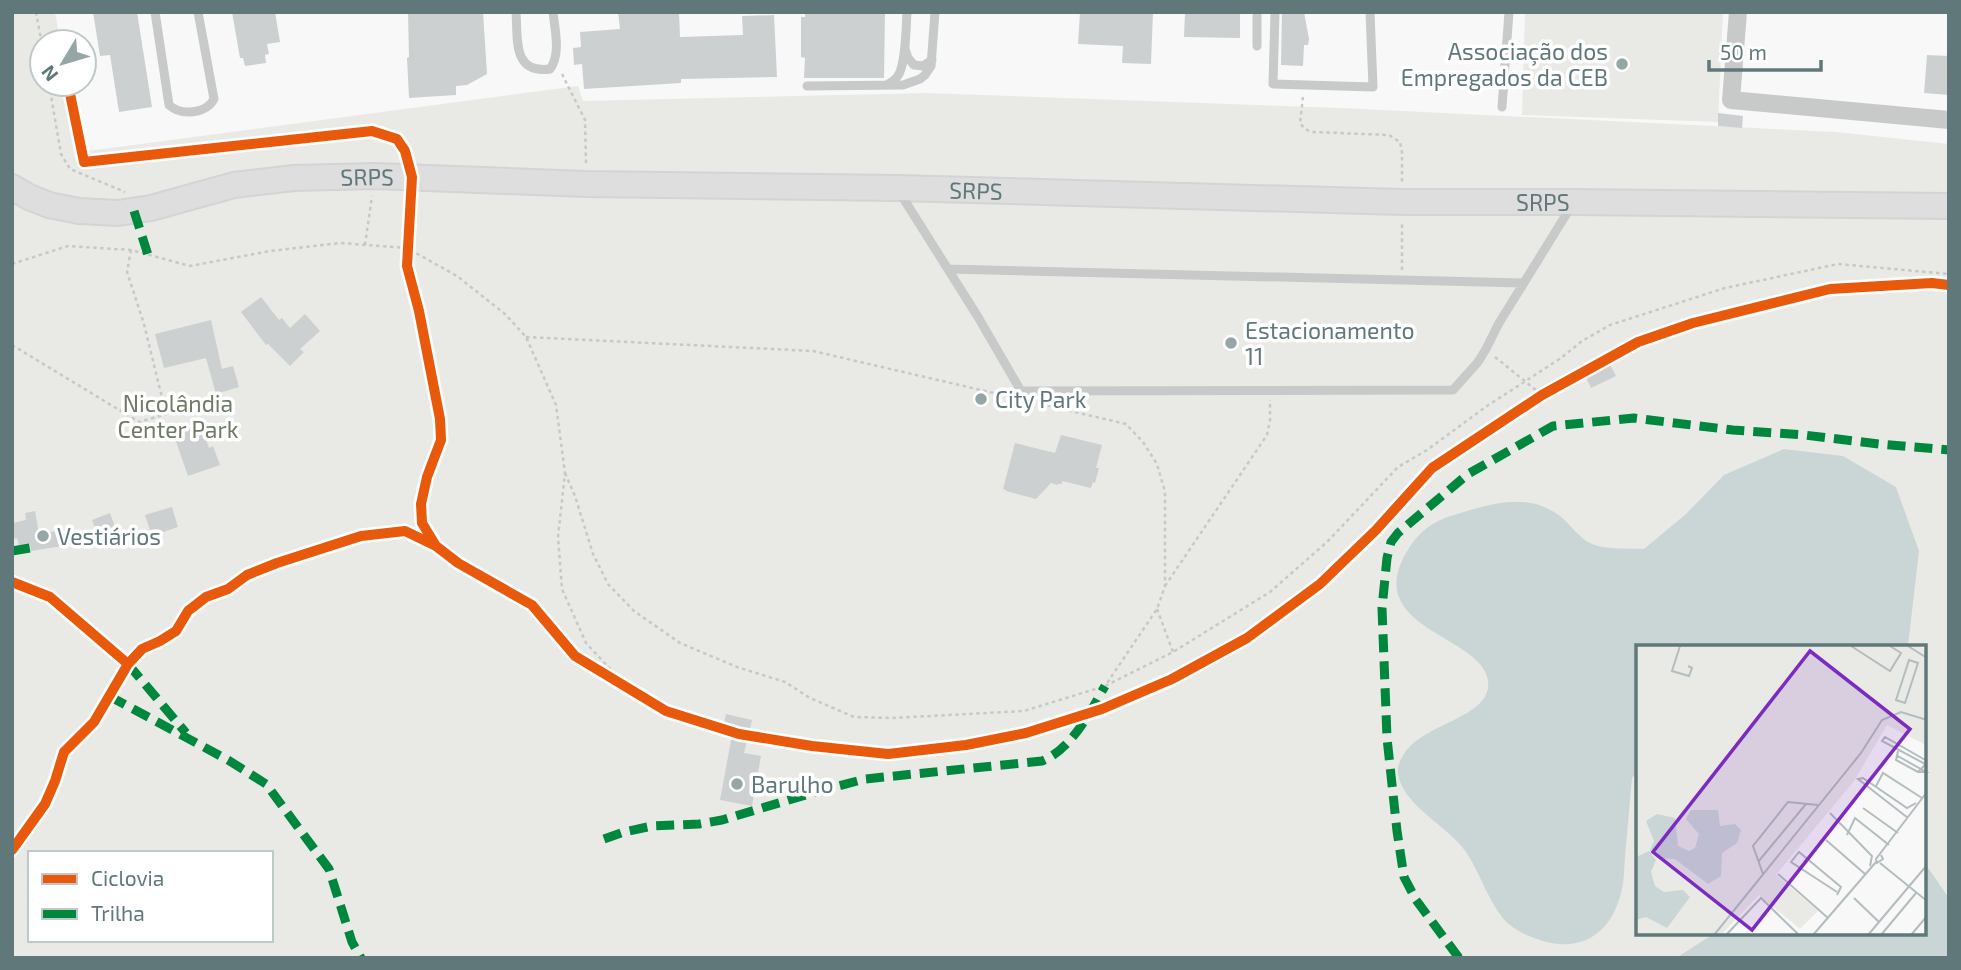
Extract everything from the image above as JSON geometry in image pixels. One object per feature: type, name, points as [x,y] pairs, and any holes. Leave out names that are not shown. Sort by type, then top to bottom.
[{"type":"main road","name":"SRPS","points":[[12,187],[49,205],[79,211],[118,213],[151,208],[234,185],[294,178],[375,176],[586,184],[897,188],[1402,202],[1949,206]]},
{"type":"street","points":[[1738,12],[1731,100],[1949,120]]},
{"type":"lane","points":[[155,12],[169,105],[181,112],[205,110],[214,99],[198,12]]},
{"type":"lane","points":[[516,12],[522,60],[528,67],[540,70],[550,69],[556,61],[553,12]]},
{"type":"lane","points":[[887,85],[899,75],[905,50],[907,12]]},
{"type":"lane","points":[[807,86],[903,85],[920,79],[928,71],[932,61],[934,12]]},
{"type":"lane","points":[[1257,12],[1257,46]]},
{"type":"lane","points":[[1275,12],[1273,84],[1373,87],[1370,12]]},
{"type":"lane","points":[[1502,107],[1509,12]]},
{"type":"lane","points":[[905,50],[914,65],[923,66],[932,61]]},
{"type":"lane","points":[[897,188],[1021,391],[1453,390],[1478,362],[1574,202]]},
{"type":"lane","points":[[948,269],[1523,283]]},
{"type":"path","points":[[556,61],[585,120],[586,184]]},
{"type":"path","points":[[1304,85],[1300,123],[1305,130],[1389,135],[1400,142],[1402,280]]},
{"type":"path","points":[[51,98],[61,154],[70,169],[125,192],[134,211]]},
{"type":"path","points":[[365,244],[375,176]]},
{"type":"path","points":[[12,264],[68,246],[131,250],[190,266],[298,247],[340,243],[408,247],[457,276],[505,314],[526,337],[556,405],[565,473],[558,537],[562,589],[586,643],[625,685]]},
{"type":"path","points":[[12,345],[139,422],[166,414],[144,324],[127,272],[131,250]]},
{"type":"path","points":[[565,473],[593,554],[608,584],[634,611],[680,643],[737,667],[785,682],[810,698],[854,717],[892,718],[1024,711],[1105,686],[1173,652],[1270,592],[1327,542],[1398,467],[1427,450],[1582,341],[1610,325],[1726,288],[1838,264],[1949,274]]},
{"type":"path","points":[[1932,283],[1949,285]]},
{"type":"path","points":[[526,337],[813,351],[1017,398]]},
{"type":"path","points":[[1486,349],[1542,395]]},
{"type":"path","points":[[1530,402],[1553,389]]},
{"type":"path","points":[[1105,686],[1157,609],[1165,586],[1266,435],[1270,420],[1270,391]]},
{"type":"path","points":[[1031,401],[1126,424],[1143,442],[1157,464],[1164,492],[1165,586]]},
{"type":"path","points":[[1157,609],[1173,652]]},
{"type":"path","points":[[595,667],[635,691]]},
{"type":"green space","name":"City Park","points":[[12,12],[55,12],[58,28],[28,28],[28,98],[70,98],[80,152],[578,86],[583,101],[926,93],[1341,108],[1836,132],[1949,144],[1949,958],[12,958]]},
{"type":"green space","name":"Associação dos Empregados da CEB","points":[[1525,12],[1723,12],[1718,122],[1522,115]]},
{"type":"shaded area","points":[[1784,449],[1843,456],[1896,487],[1919,551],[1908,645],[1636,645],[1636,773],[1632,778],[1623,882],[1617,905],[1607,924],[1591,938],[1570,944],[1535,939],[1520,932],[1497,910],[1466,852],[1408,796],[1398,774],[1401,759],[1413,744],[1475,707],[1484,699],[1488,688],[1485,671],[1472,656],[1432,631],[1400,601],[1397,580],[1406,553],[1415,539],[1432,524],[1481,507],[1508,502],[1547,508],[1592,544],[1611,548],[1644,549],[1686,514],[1724,475]]},
{"type":"shaded area","points":[[1926,865],[1949,898],[1949,958],[1676,958],[1712,935],[1926,935]]},
{"type":"building","points":[[93,12],[137,12],[152,107],[119,112],[110,55],[100,56],[98,28],[96,28]]},
{"type":"building","points":[[232,12],[275,12],[280,42],[267,44],[269,54],[265,55],[266,63],[245,66],[243,58],[240,58]]},
{"type":"building","points":[[408,12],[483,12],[487,74],[467,85],[456,86],[456,95],[409,98]]},
{"type":"building","points":[[618,12],[679,12],[680,37],[743,35],[742,16],[774,15],[777,77],[681,79],[681,83],[584,89],[582,64],[574,65],[573,48],[581,47],[580,32],[620,29]]},
{"type":"building","points":[[805,12],[885,12],[884,78],[804,78],[801,17],[805,17]]},
{"type":"building","points":[[1080,12],[1153,12],[1151,64],[1122,63],[1123,46],[1078,44]]},
{"type":"building","points":[[1185,12],[1240,12],[1240,38],[1184,37]]},
{"type":"building","points":[[1282,12],[1304,12],[1309,39],[1308,45],[1304,45],[1303,66],[1281,65]]},
{"type":"building","points":[[1927,55],[1949,56],[1949,95],[1924,93]]},
{"type":"building","points":[[1718,113],[1743,116],[1742,128],[1718,126]]},
{"type":"building","points":[[261,297],[279,320],[282,318],[290,328],[305,314],[320,331],[300,349],[304,352],[290,366],[266,345],[241,312]]},
{"type":"building","points":[[211,320],[222,369],[233,366],[239,387],[216,394],[206,358],[164,368],[155,334]]},
{"type":"building","points":[[1609,363],[1616,376],[1591,388],[1585,375]]},
{"type":"building","points":[[200,420],[209,448],[213,446],[220,465],[188,476],[172,430]]},
{"type":"building","points":[[1061,435],[1102,445],[1096,468],[1099,468],[1091,488],[1062,481],[1062,484],[1057,485],[1051,483],[1036,499],[1003,489],[1015,443],[1055,453]]},
{"type":"building","points":[[172,507],[178,527],[152,536],[145,515]]},
{"type":"building","name":"Vestiários","points":[[35,511],[39,534],[73,528],[75,544],[31,551],[30,544],[19,546],[17,538],[12,539],[12,523],[26,520],[25,513]]},
{"type":"building","points":[[110,513],[121,543],[104,549],[92,520]]},
{"type":"building","points":[[726,714],[752,720],[744,753],[761,756],[752,806],[720,800],[733,730],[723,728]]},
{"type":"marked path","points":[[134,211],[148,255]]},
{"type":"marked path","points":[[1459,958],[1416,900],[1404,877],[1397,831],[1387,738],[1382,608],[1387,558],[1391,542],[1398,533],[1468,474],[1553,426],[1634,418],[1949,450]]},
{"type":"marked path","points":[[12,551],[30,548]]},
{"type":"marked path","points":[[128,664],[186,733]]},
{"type":"marked path","points":[[604,839],[652,826],[722,820],[865,779],[1042,761],[1071,739],[1105,686]]},
{"type":"marked path","points":[[109,696],[228,760],[266,784],[329,869],[352,942],[361,958]]},
{"type":"cycle path","points":[[71,98],[84,162],[372,131],[397,139],[405,151],[412,177],[407,266],[419,311],[440,419],[441,440],[427,477],[421,504],[422,523],[436,546],[458,563],[532,605],[575,656],[666,711],[739,734],[812,746],[888,754],[966,745],[1026,733],[1102,709],[1172,679],[1247,638],[1320,584],[1376,530],[1432,468],[1542,395],[1638,342],[1693,323],[1830,289],[1932,283],[1949,285]]},
{"type":"cycle path","points":[[12,850],[45,804],[64,752],[94,722],[128,664],[142,649],[176,631],[188,611],[206,597],[228,589],[247,575],[277,563],[361,536],[405,531],[436,546]]},
{"type":"cycle path","points":[[12,582],[50,597],[128,664]]},
{"type":"place","name":"Associação dos Empregados da CEB","points":[[1622,64]]},
{"type":"place","name":"Estacionamento 11","points":[[1231,343]]},
{"type":"place","name":"City Park","points":[[981,399]]},
{"type":"place","name":"Vestiários","points":[[43,536]]},
{"type":"place","name":"Barulho","points":[[737,784]]},
{"type":"park label","name":"Nicolândia Center Park","points":[[178,416]]}]
